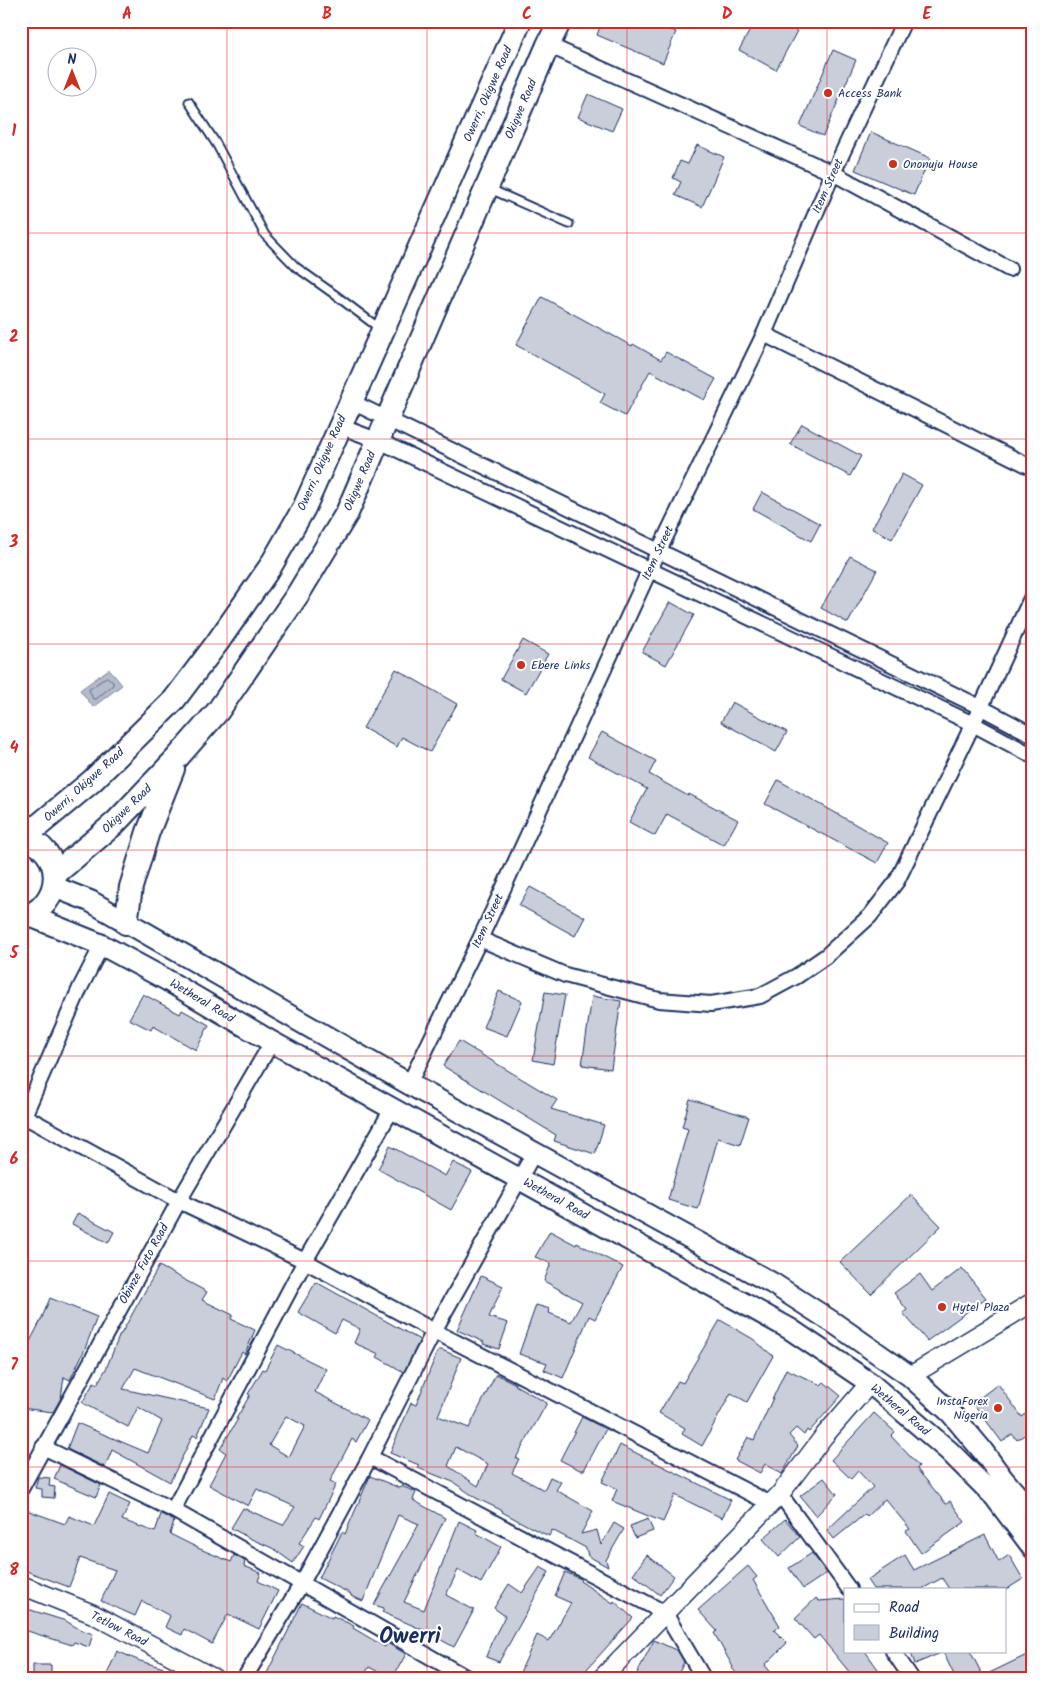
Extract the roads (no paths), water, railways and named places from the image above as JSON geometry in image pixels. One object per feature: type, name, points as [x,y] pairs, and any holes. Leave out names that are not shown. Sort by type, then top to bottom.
[{"type":"main road","name":"Owerri, Okigwe Road","points":[[21,833],[39,826],[92,781],[174,700],[217,643],[270,567],[304,508],[381,330],[520,21]]},
{"type":"main road","name":"Okigwe Road","points":[[26,918],[41,909],[49,899],[55,880],[115,823],[178,758],[218,711],[298,594],[346,513],[560,21]]},
{"type":"main road","points":[[126,923],[131,887],[148,832],[178,758]]},
{"type":"main road","points":[[21,837],[32,840],[43,848],[51,860],[55,880],[126,923],[409,1084],[772,1284],[834,1323],[910,1376],[951,1413],[1033,1514]]},
{"type":"main road","name":"Wetheral Road","points":[[26,918],[102,945],[165,978],[272,1042],[790,1329],[870,1383],[949,1451],[995,1497],[1033,1548]]},
{"type":"street","name":"Item Street","points":[[409,1084],[480,939],[650,569],[764,334],[833,173],[904,21]]},
{"type":"street","points":[[548,46],[833,173],[1009,269]]},
{"type":"street","points":[[764,334],[1033,468]]},
{"type":"street","points":[[350,401],[1033,734]]},
{"type":"street","points":[[339,426],[377,440],[650,569],[972,724],[1033,756]]},
{"type":"street","points":[[480,939],[565,975],[659,1000],[711,1004],[760,996],[797,976],[826,956],[870,916],[897,881],[1033,594]]},
{"type":"street","points":[[102,945],[80,988],[23,1119],[179,1201],[305,1261],[434,1331],[776,1499],[848,1588]]},
{"type":"street","name":"Obinze Futo Road","points":[[21,1489],[179,1201],[272,1042]]},
{"type":"street","points":[[173,1510],[305,1261],[392,1109]]},
{"type":"street","points":[[244,1679],[302,1583],[370,1457],[434,1331],[534,1153]]},
{"type":"street","points":[[910,1376],[1033,1302]]},
{"type":"street","points":[[601,1679],[776,1499],[824,1436],[870,1383]]},
{"type":"street","points":[[43,1447],[173,1510],[469,1679]]},
{"type":"street","points":[[370,1457],[665,1613],[704,1679]]},
{"type":"street","name":"Tetlow Road","points":[[21,1585],[93,1614],[214,1679]]},
{"type":"street","points":[[895,1652],[912,1679]]},
{"type":"lane","points":[[189,102],[217,145],[265,235],[296,267],[381,330]]},
{"type":"lane","points":[[488,188],[568,224]]},
{"type":"water","points":[[109,669],[122,685],[93,707],[80,690]]},
{"type":"place","name":"Access Bank","points":[[828,93]]},
{"type":"place","name":"Ononuju House","points":[[893,164]]},
{"type":"place","name":"Ebere Links","points":[[521,665]]},
{"type":"place","name":"Hytel Plaza","points":[[942,1307]]},
{"type":"place","name":"InstaForex Nigeria","points":[[998,1408]]},
{"type":"district","name":"Owerri","points":[[410,1637]]}]
